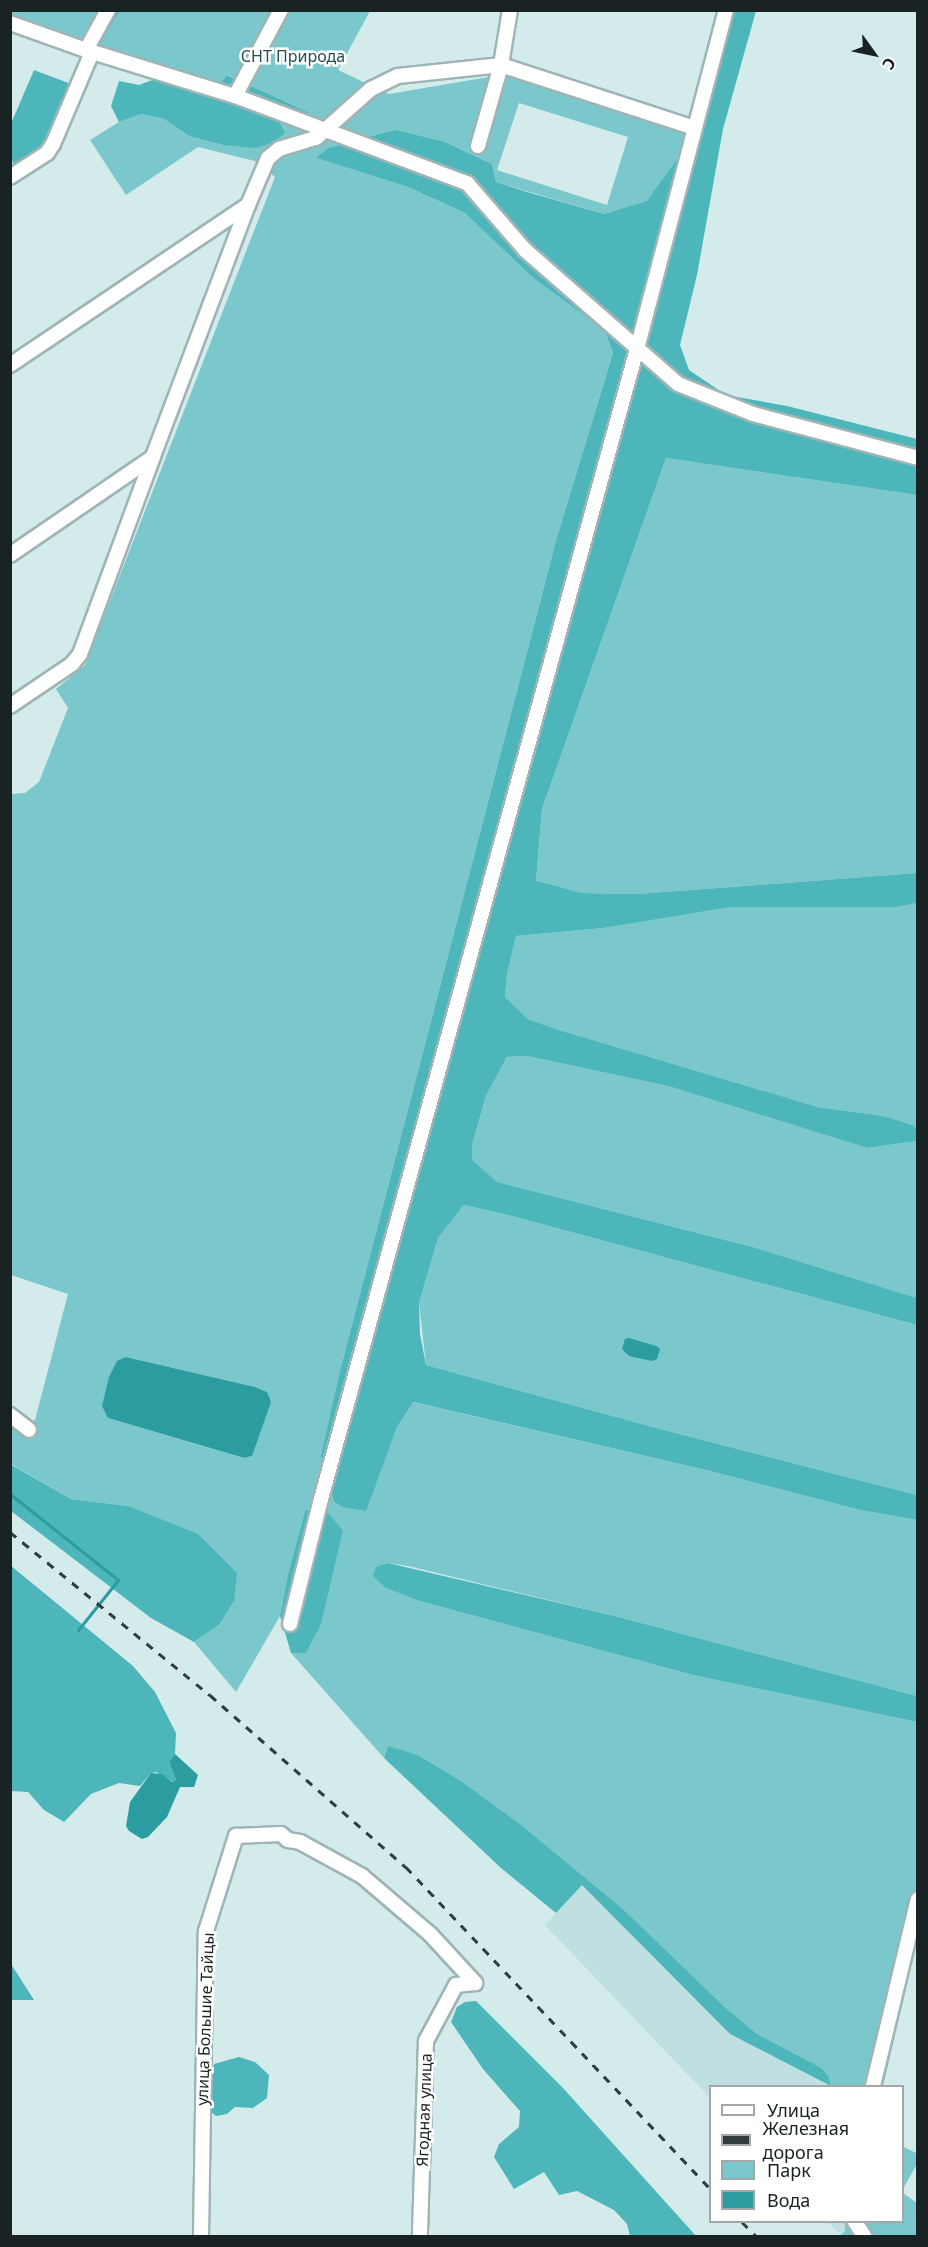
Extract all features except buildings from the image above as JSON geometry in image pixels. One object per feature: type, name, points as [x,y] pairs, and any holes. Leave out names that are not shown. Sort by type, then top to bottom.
[{"type":"street","points":[[10,177],[47,153],[53,144],[89,51],[108,10]]},
{"type":"street","points":[[235,96],[281,10]]},
{"type":"street","points":[[478,146],[501,65],[510,10]]},
{"type":"street","points":[[290,1624],[321,1499],[637,349],[726,10]]},
{"type":"street","points":[[10,23],[89,51],[235,96],[325,132],[467,183],[525,250],[678,384],[713,400],[753,414],[918,458]]},
{"type":"street","points":[[10,706],[72,664],[85,641],[268,158],[279,149],[316,138],[325,132],[356,101],[380,83],[398,76],[501,65],[695,128]]},
{"type":"street","points":[[10,365],[248,206]]},
{"type":"street","points":[[10,555],[153,457]]},
{"type":"street","points":[[10,1415],[29,1430]]},
{"type":"street","name":"улица Большие Тайцы","points":[[201,2236],[206,1931],[236,1836],[281,1834],[288,1840],[300,1842],[362,1876]]},
{"type":"street","name":"Ягодная улица","points":[[362,1876],[414,1918],[475,1983],[456,1985],[426,2042],[420,2236]]},
{"type":"street","points":[[873,2085],[918,1899]]},
{"type":"street","points":[[856,2223],[864,2236]]},
{"type":"shaded area","points":[[716,11],[756,11],[723,129],[697,275],[680,345],[689,370],[726,395],[787,406],[917,439],[917,495],[666,458],[542,809],[536,881],[582,893],[637,894],[917,873],[917,903],[897,907],[731,907],[604,928],[516,936],[507,974],[505,997],[528,1019],[559,1030],[818,1107],[883,1116],[913,1125],[917,1130],[917,1141],[867,1148],[668,1086],[527,1056],[507,1057],[486,1096],[472,1145],[472,1160],[497,1182],[753,1247],[917,1298],[917,1325],[464,1205],[438,1238],[419,1303],[420,1334],[426,1365],[664,1430],[917,1495],[917,1520],[860,1510],[706,1470],[413,1402],[397,1427],[366,1511],[342,1507],[334,1501],[321,1456],[341,1367],[557,537],[613,353],[605,331],[532,277],[465,213],[408,187],[316,158],[329,148],[395,130],[445,142],[492,164],[496,182],[604,214],[647,201],[680,155]]},
{"type":"shaded area","points":[[34,70],[71,84],[51,134],[42,148],[14,167],[11,156],[10,126]]},
{"type":"shaded area","points":[[176,71],[221,83],[227,75],[309,113],[277,118],[285,133],[274,142],[256,148],[223,145],[189,136],[164,119],[141,114],[119,122],[111,106],[119,81],[139,85]]},
{"type":"shaded area","points":[[10,1464],[71,1499],[128,1506],[198,1534],[237,1573],[234,1601],[220,1624],[194,1642],[151,1618],[11,1511]]},
{"type":"shaded area","points":[[313,1509],[328,1513],[343,1531],[321,1625],[306,1653],[291,1653],[280,1616],[288,1574],[305,1511]]},
{"type":"shaded area","points":[[388,1563],[615,1616],[917,1696],[917,1722],[693,1675],[416,1600],[386,1588],[373,1576],[376,1567]]},
{"type":"shaded area","points":[[10,1565],[133,1666],[155,1692],[176,1733],[175,1754],[169,1762],[176,1780],[173,1782],[156,1772],[151,1773],[140,1786],[119,1783],[91,1794],[64,1822],[44,1810],[28,1792],[11,1791]]},
{"type":"shaded area","points":[[388,1746],[417,1755],[461,1781],[519,1823],[623,1909],[727,2009],[757,2034],[821,2068],[829,2077],[831,2085],[730,2034],[582,1885],[556,1913],[501,1868],[384,1758]]},
{"type":"shaded area","points":[[582,1885],[730,2034],[830,2085],[709,2085],[709,2097],[545,1925]]},
{"type":"shaded area","points":[[11,1964],[34,2000],[11,2000]]},
{"type":"shaded area","points":[[476,2001],[563,2088],[696,2236],[630,2236],[627,2224],[614,2210],[577,2191],[559,2195],[544,2172],[514,2189],[494,2157],[499,2144],[519,2127],[520,2111],[483,2069],[451,2022],[457,2007],[465,2002]]},
{"type":"shaded area","points":[[239,2057],[255,2062],[269,2075],[267,2098],[253,2108],[235,2107],[227,2114],[216,2116],[211,2112],[210,2080],[214,2064]]},
{"type":"shaded area","points":[[829,2223],[845,2223],[845,2231],[841,2235]]},
{"type":"green space","name":"СНТ Природа","points":[[11,11],[370,11],[338,70],[389,94],[506,74],[686,131],[680,155],[648,201],[604,214],[496,182],[492,164],[445,142],[316,158],[408,187],[465,213],[532,277],[605,331],[613,353],[557,537],[341,1367],[365,1511],[397,1427],[412,1402],[706,1470],[860,1510],[917,1520],[917,1696],[615,1616],[408,1566],[388,1563],[386,1588],[416,1600],[693,1675],[917,1722],[917,1941],[883,2085],[831,2085],[829,2077],[757,2034],[727,2009],[623,1909],[519,1823],[461,1781],[388,1746],[384,1758],[291,1653],[306,1653],[321,1625],[343,1531],[305,1511],[288,1574],[280,1616],[236,1692],[194,1642],[220,1624],[234,1601],[128,1506],[71,1499],[11,1464],[10,1423],[19,1429],[35,1420],[68,1294],[11,1275],[11,794],[25,793],[39,782],[68,708],[56,689],[85,665],[275,177],[255,161],[198,147],[126,195],[90,140],[119,122],[141,114],[164,119],[189,136],[223,145],[277,118],[307,114],[228,75],[222,83],[176,71],[11,14]],"holes":[[[519,103],[628,137],[607,205],[497,170]],[[126,1357],[255,1387],[267,1392],[252,1456],[243,1458],[108,1418]]]},
{"type":"green space","points":[[666,458],[917,495],[917,873],[637,894],[582,893],[536,882],[542,809]]},
{"type":"green space","points":[[917,903],[917,1130],[913,1125],[883,1116],[818,1107],[559,1030],[528,1019],[505,997],[507,974],[516,936],[604,928],[731,907],[897,907]]},
{"type":"green space","points":[[527,1056],[668,1086],[867,1148],[917,1141],[917,1298],[753,1247],[497,1182],[472,1161],[472,1145],[486,1096],[507,1057]]},
{"type":"green space","points":[[464,1205],[917,1325],[917,1495],[664,1430],[426,1365],[419,1303],[438,1238]]},
{"type":"green space","points":[[904,2147],[918,2154],[917,2164],[904,2187]]},
{"type":"green space","points":[[904,2194],[917,2203],[917,2236],[841,2235],[845,2231],[845,2223],[904,2223]]},
{"type":"water","points":[[629,1338],[660,1349],[657,1359],[652,1361],[629,1356],[622,1349],[625,1339]]},
{"type":"water","points":[[126,1357],[255,1387],[267,1392],[271,1402],[252,1456],[244,1458],[108,1418],[102,1406],[109,1377],[117,1361]]},
{"type":"water","points":[[175,1754],[198,1775],[194,1787],[180,1787],[167,1817],[148,1837],[142,1839],[129,1831],[126,1826],[130,1802],[151,1773],[162,1774],[172,1782],[176,1780],[169,1762]]},
{"type":"waterway","points":[[95,48],[117,10]]},
{"type":"waterway","points":[[232,88],[271,10]]},
{"type":"waterway","points":[[83,41],[90,29]]},
{"type":"waterway","points":[[10,1494],[118,1580],[78,1630]]},
{"type":"railway","points":[[10,1532],[210,1695],[406,1867],[709,2187]]},
{"type":"railway","points":[[743,2223],[756,2236]]}]
